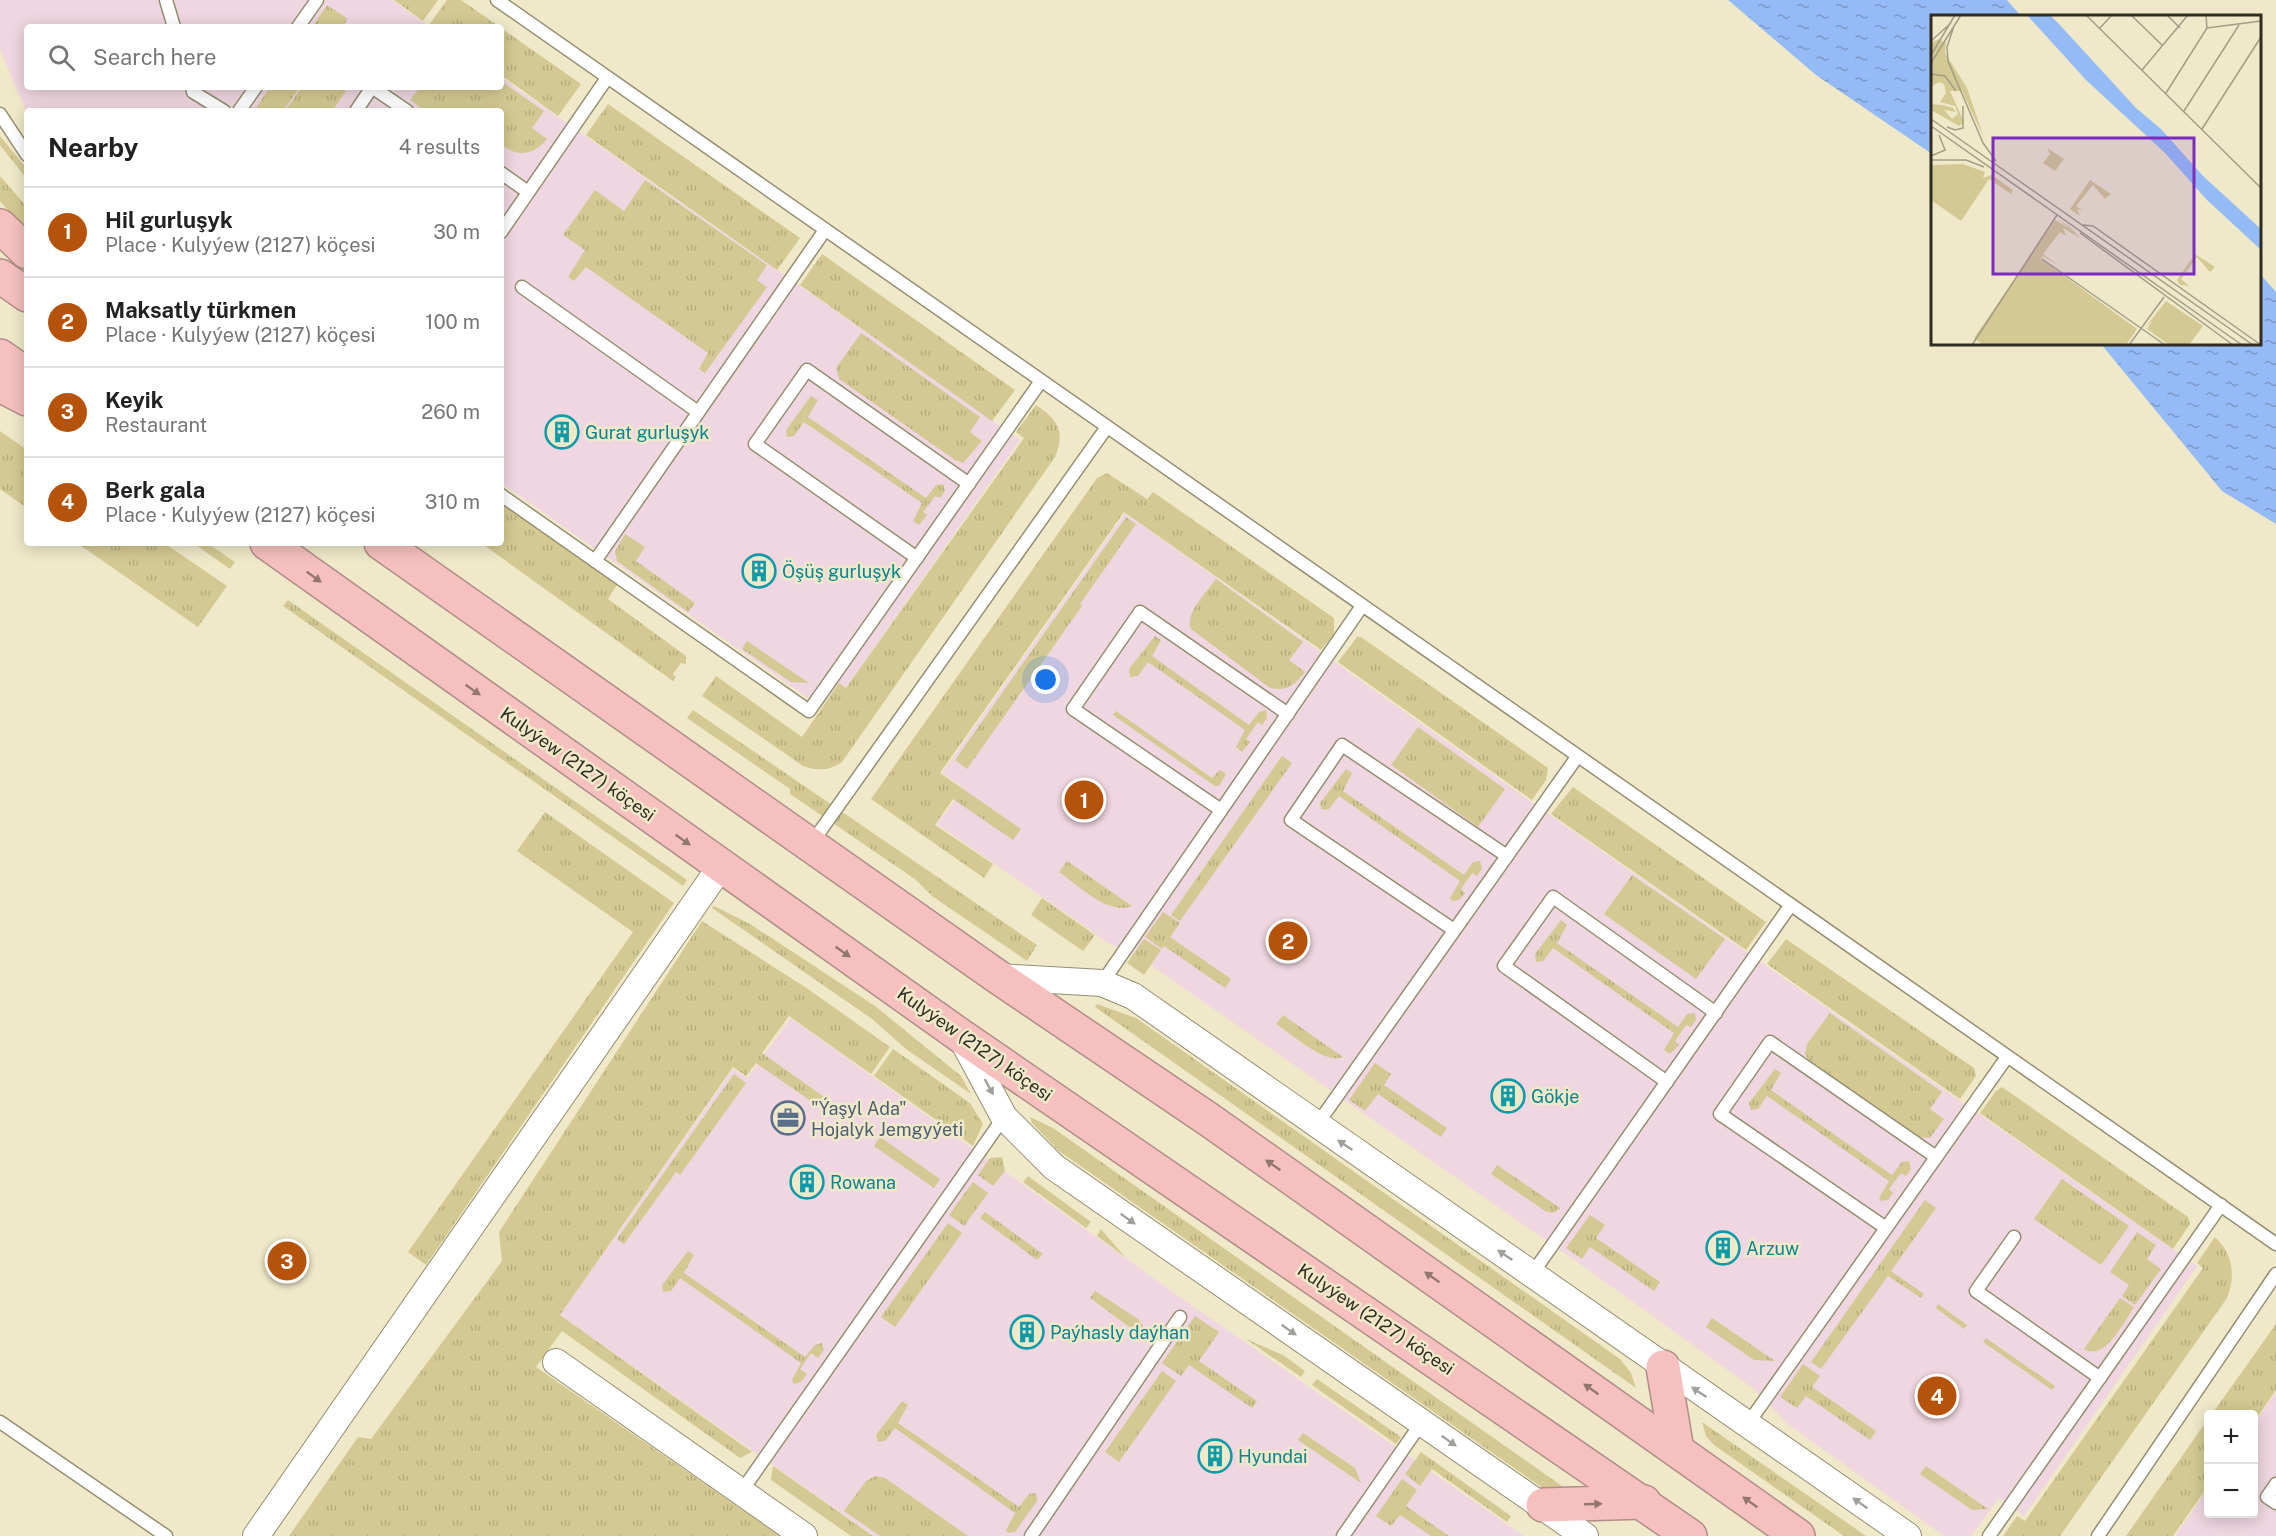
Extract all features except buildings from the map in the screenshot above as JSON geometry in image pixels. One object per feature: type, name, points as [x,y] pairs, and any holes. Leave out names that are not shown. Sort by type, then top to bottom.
[{"type":"highway","points":[[0,226],[24,249]]},
{"type":"highway","points":[[0,276],[24,293]]},
{"type":"highway","points":[[0,356],[24,373]]},
{"type":"highway","points":[[0,386],[24,398]]},
{"type":"highway","name":"Kulyýew (2127) köçesi","points":[[271,546],[961,1036],[1644,1502],[1690,1536]]},
{"type":"highway","points":[[385,546],[998,977],[1208,1119],[1798,1536]]},
{"type":"highway","points":[[1663,1367],[1677,1450]]},
{"type":"highway","points":[[1542,1505],[1644,1502]]},
{"type":"street","points":[[256,1536],[721,866]]},
{"type":"street","points":[[998,977],[1102,983],[1133,996],[1316,1126],[1908,1536]]},
{"type":"street","points":[[961,1036],[1004,1117],[1054,1167],[1585,1536]]},
{"type":"street","points":[[556,1362],[804,1536]]},
{"type":"lane","points":[[166,0],[173,24]]},
{"type":"lane","points":[[300,24],[317,0]]},
{"type":"lane","points":[[497,0],[2276,1244]]},
{"type":"lane","points":[[504,228],[607,78]]},
{"type":"lane","points":[[193,90],[219,108]]},
{"type":"lane","points":[[241,108],[254,90]]},
{"type":"lane","points":[[358,108],[370,90]]},
{"type":"lane","points":[[376,90],[403,108]]},
{"type":"lane","points":[[0,114],[24,150]]},
{"type":"lane","points":[[504,175],[528,192]]},
{"type":"lane","points":[[595,561],[825,230]]},
{"type":"lane","points":[[522,287],[698,412]]},
{"type":"lane","points":[[917,558],[755,444],[807,370],[969,484]]},
{"type":"lane","points":[[504,497],[809,711],[1041,381]]},
{"type":"lane","points":[[810,844],[1107,427]]},
{"type":"lane","points":[[1102,983],[1362,606]]},
{"type":"lane","points":[[1221,810],[1073,709],[1140,612],[1288,714]]},
{"type":"lane","points":[[1454,930],[1291,820],[1342,745],[1507,856]]},
{"type":"lane","points":[[1316,1126],[1577,757]]},
{"type":"lane","points":[[1667,1082],[1504,966],[1553,897],[1716,1012]]},
{"type":"lane","points":[[1532,1274],[1790,906]]},
{"type":"lane","points":[[1886,1228],[1720,1114],[1770,1042],[1936,1157]]},
{"type":"lane","points":[[1747,1425],[2007,1057]]},
{"type":"lane","points":[[741,1492],[1004,1117]]},
{"type":"lane","points":[[1989,1536],[2221,1205]]},
{"type":"lane","points":[[2014,1237],[1976,1291],[2100,1378]]},
{"type":"lane","points":[[2098,1536],[2276,1274]]},
{"type":"lane","points":[[1031,1536],[1180,1317]]},
{"type":"lane","points":[[0,1422],[166,1536]]},
{"type":"lane","points":[[1343,1536],[1422,1422]]},
{"type":"lane","points":[[2276,1484],[2267,1497],[2276,1503]]},
{"type":"shaded area","points":[[0,0],[392,0],[426,24],[24,24],[24,90],[504,90],[504,79],[1020,440],[846,688],[839,683],[821,707],[504,485],[504,108],[25,108],[0,49]]},
{"type":"shaded area","points":[[1125,513],[1530,801],[2197,1266],[2024,1516],[1999,1498],[1971,1536],[1944,1536],[1789,1425],[1754,1389],[1580,1264],[1152,966],[1107,942],[937,824],[964,788],[942,773]]},
{"type":"shaded area","points":[[791,1018],[1184,1300],[1524,1536],[874,1536],[560,1315],[733,1069],[747,1078]]},
{"type":"shaded area","points":[[2276,1392],[2276,1536],[2175,1536],[2204,1494],[2204,1518],[2258,1518],[2258,1418]]},
{"type":"green space","points":[[394,0],[438,0],[423,21]]},
{"type":"green space","points":[[447,0],[461,0],[496,24],[430,24]]},
{"type":"green space","points":[[327,5],[348,19],[344,24],[314,24]]},
{"type":"green space","points":[[504,30],[581,84],[558,116],[504,77]]},
{"type":"green space","points":[[504,83],[544,111],[532,128],[547,139],[532,151],[515,152],[504,147],[504,108],[421,108],[410,100],[418,90],[504,90]]},
{"type":"green space","points":[[268,90],[298,90],[285,108],[256,108]]},
{"type":"green space","points":[[300,90],[346,91],[334,108],[287,108]]},
{"type":"green space","points":[[608,104],[800,238],[777,270],[586,135]]},
{"type":"green space","points":[[0,136],[24,165],[24,175],[0,145]]},
{"type":"green space","points":[[0,176],[24,204],[24,229],[0,201]]},
{"type":"green space","points":[[645,180],[767,265],[757,280],[767,287],[705,373],[699,369],[708,353],[586,267],[574,281],[568,277],[585,250],[563,235],[595,190],[624,211]]},
{"type":"green space","points":[[822,254],[1015,390],[992,421],[800,285]]},
{"type":"green space","points":[[861,333],[980,417],[970,432],[982,441],[963,463],[955,460],[839,379],[836,368]]},
{"type":"green space","points":[[811,396],[818,400],[808,417],[926,498],[936,485],[943,484],[945,491],[940,498],[935,496],[923,512],[927,515],[919,525],[913,521],[922,503],[804,422],[794,436],[787,437],[786,430]]},
{"type":"green space","points":[[1036,405],[1049,415],[1057,426],[1060,440],[1055,457],[842,762],[823,769],[803,766],[702,696],[716,676],[802,737],[839,683],[846,688],[1024,438],[1016,432]]},
{"type":"green space","points":[[0,431],[24,448],[24,506],[0,489]]},
{"type":"green space","points":[[1107,473],[1147,499],[1153,492],[1334,618],[1334,634],[1321,650],[1124,512],[940,773],[1021,829],[1013,840],[953,799],[935,825],[993,864],[984,878],[871,799],[1097,478]]},
{"type":"green space","points":[[504,503],[618,583],[608,599],[686,656],[686,664],[681,663],[673,674],[676,677],[673,681],[485,546],[504,546]]},
{"type":"green space","points":[[1126,517],[1136,524],[1080,604],[1082,606],[967,769],[955,760]]},
{"type":"green space","points":[[625,534],[645,547],[636,561],[695,603],[688,612],[617,561],[615,551]]},
{"type":"green space","points":[[81,546],[168,546],[227,586],[198,627]]},
{"type":"green space","points":[[197,546],[211,546],[235,562],[230,569]]},
{"type":"green space","points":[[1216,579],[1303,642],[1289,660],[1305,672],[1298,681],[1286,688],[1270,688],[1191,629],[1193,610]]},
{"type":"green space","points":[[288,600],[687,880],[683,886],[283,606]]},
{"type":"green space","points":[[1155,636],[1161,640],[1152,656],[1249,725],[1259,712],[1266,710],[1267,718],[1262,725],[1258,722],[1246,739],[1250,742],[1242,752],[1236,747],[1245,730],[1148,662],[1138,676],[1130,677],[1129,669]]},
{"type":"green space","points":[[1357,637],[1361,637],[1548,768],[1546,780],[1532,800],[1338,662]]},
{"type":"green space","points":[[747,641],[809,683],[791,682],[742,649]]},
{"type":"green space","points":[[693,710],[1037,945],[1027,961],[932,896],[915,879],[790,794],[790,789],[687,718]]},
{"type":"green space","points":[[1116,711],[1212,778],[1220,770],[1226,774],[1219,786],[1215,786],[1113,715]]},
{"type":"green space","points":[[1418,727],[1505,789],[1478,827],[1391,765]]},
{"type":"green space","points":[[1282,756],[1292,763],[1180,921],[1171,915]]},
{"type":"green space","points":[[1346,769],[1352,773],[1343,791],[1464,875],[1473,862],[1480,861],[1482,869],[1477,876],[1472,873],[1461,889],[1465,893],[1459,900],[1452,901],[1450,898],[1460,881],[1339,796],[1329,809],[1322,810],[1320,803]]},
{"type":"green space","points":[[1573,787],[1766,922],[1746,950],[1551,814]]},
{"type":"green space","points":[[545,812],[674,903],[426,1265],[408,1252],[633,932],[517,851]]},
{"type":"green space","points":[[1067,861],[1132,906],[1113,907],[1094,898],[1059,872]]},
{"type":"green space","points":[[1632,875],[1725,939],[1696,979],[1604,914]]},
{"type":"green space","points":[[1042,898],[1095,935],[1083,951],[1031,915]]},
{"type":"green space","points":[[714,906],[750,924],[875,1006],[961,1076],[971,1094],[906,1049],[872,1019],[712,908]]},
{"type":"green space","points":[[1163,912],[1180,923],[1170,937],[1231,979],[1225,988],[1164,946],[1162,949],[1145,937]]},
{"type":"green space","points":[[1561,920],[1567,925],[1557,943],[1678,1027],[1687,1014],[1695,1013],[1696,1020],[1691,1027],[1686,1025],[1675,1041],[1679,1045],[1670,1054],[1664,1050],[1674,1033],[1553,948],[1543,961],[1536,962],[1535,954]]},
{"type":"green space","points":[[702,921],[808,989],[890,1047],[871,1074],[789,1016],[762,1053],[827,1099],[821,1108],[756,1063],[746,1076],[733,1067],[560,1315],[752,1452],[740,1458],[562,1331],[536,1367],[780,1536],[289,1536],[358,1437],[371,1439],[502,1261],[499,1232]]},
{"type":"green space","points":[[1144,939],[1161,950],[1144,975],[1127,963]]},
{"type":"green space","points":[[1786,939],[1974,1068],[1976,1076],[1960,1099],[1767,964]]},
{"type":"green space","points":[[1097,1004],[1136,1018],[1620,1359],[1631,1373],[1636,1388],[1095,1007]]},
{"type":"green space","points":[[1830,1013],[1942,1092],[1930,1109],[1944,1119],[1930,1138],[1917,1137],[1810,1062],[1805,1054],[1807,1044]]},
{"type":"green space","points":[[1283,1015],[1343,1057],[1327,1057],[1299,1041],[1276,1024]]},
{"type":"green space","points":[[893,1049],[970,1103],[983,1124],[973,1146],[874,1076]]},
{"type":"green space","points":[[1375,1063],[1391,1074],[1384,1085],[1447,1128],[1441,1137],[1378,1094],[1365,1111],[1349,1100]]},
{"type":"green space","points":[[1775,1069],[1781,1073],[1771,1090],[1892,1175],[1902,1162],[1909,1161],[1911,1169],[1906,1176],[1901,1173],[1889,1189],[1893,1193],[1888,1200],[1881,1201],[1879,1198],[1889,1181],[1767,1096],[1758,1109],[1751,1110],[1749,1103]]},
{"type":"green space","points":[[734,1074],[746,1083],[680,1175],[676,1172],[624,1244],[617,1239]]},
{"type":"green space","points":[[2002,1087],[2188,1217],[2190,1224],[2173,1249],[1980,1113],[1996,1091]]},
{"type":"green space","points":[[1030,1117],[1053,1128],[1569,1491],[1550,1493],[1059,1151],[1032,1123]]},
{"type":"green space","points":[[880,1137],[940,1179],[934,1188],[874,1146]]},
{"type":"green space","points":[[1002,1157],[1005,1171],[993,1186],[978,1175],[990,1158]]},
{"type":"green space","points":[[1497,1165],[1560,1208],[1553,1213],[1545,1211],[1491,1174]]},
{"type":"green space","points":[[1028,1176],[1091,1222],[1086,1228],[1023,1182]]},
{"type":"green space","points":[[2062,1179],[2129,1226],[2101,1265],[2034,1219]]},
{"type":"green space","points":[[973,1182],[988,1193],[964,1226],[949,1215]]},
{"type":"green space","points":[[1925,1200],[1936,1208],[1891,1271],[1924,1294],[1921,1298],[1888,1276],[1821,1369],[1811,1362]]},
{"type":"green space","points":[[985,1212],[1043,1254],[1037,1260],[980,1218]]},
{"type":"green space","points":[[1590,1215],[1605,1225],[1596,1238],[1660,1282],[1654,1291],[1590,1247],[1582,1259],[1566,1248]]},
{"type":"green space","points":[[948,1223],[962,1233],[895,1327],[881,1317]]},
{"type":"green space","points":[[1101,1229],[1125,1257],[1097,1236]]},
{"type":"green space","points":[[2137,1232],[2156,1245],[2147,1259],[2161,1269],[2135,1305],[2122,1296],[2129,1285],[2110,1272]]},
{"type":"green space","points":[[2215,1237],[2226,1251],[2231,1266],[2230,1290],[2227,1298],[2060,1536],[2003,1536],[2017,1516],[2025,1521],[2203,1268],[2197,1263]]},
{"type":"green space","points":[[688,1251],[694,1255],[684,1273],[805,1357],[815,1345],[822,1343],[824,1350],[818,1358],[811,1353],[800,1369],[807,1374],[801,1382],[794,1384],[792,1380],[801,1363],[680,1278],[671,1291],[663,1292],[662,1285]]},
{"type":"green space","points":[[1095,1291],[1138,1319],[1148,1333],[1147,1340],[1090,1298]]},
{"type":"green space","points":[[2120,1298],[2134,1307],[2119,1330],[2099,1350],[2092,1352],[2084,1349]]},
{"type":"green space","points":[[1938,1304],[1967,1325],[1964,1329],[1936,1308]]},
{"type":"green space","points":[[1195,1316],[1219,1332],[1199,1361],[1257,1401],[1252,1408],[1189,1365],[1181,1376],[1162,1363]]},
{"type":"green space","points":[[1712,1318],[1775,1361],[1754,1360],[1706,1327]]},
{"type":"green space","points":[[2276,1324],[2276,1390],[2258,1416],[2258,1410],[2215,1410]]},
{"type":"green space","points":[[1986,1338],[2055,1386],[2052,1390],[1983,1342]]},
{"type":"green space","points":[[1246,1339],[1283,1355],[1305,1371],[1301,1377]]},
{"type":"green space","points":[[1803,1364],[1820,1376],[1812,1387],[1876,1431],[1870,1440],[1806,1396],[1797,1408],[1780,1397]]},
{"type":"green space","points":[[1162,1371],[1176,1381],[1119,1462],[1105,1452]]},
{"type":"green space","points":[[1317,1379],[1401,1437],[1396,1444],[1312,1385]]},
{"type":"green space","points":[[902,1401],[908,1405],[898,1423],[1019,1507],[1029,1494],[1036,1493],[1037,1501],[1015,1532],[1008,1533],[1006,1530],[1015,1513],[895,1428],[885,1441],[878,1442],[876,1435]]},
{"type":"green space","points":[[1702,1422],[1866,1536],[1844,1536],[1714,1445],[1706,1436]]},
{"type":"green space","points":[[2204,1425],[2204,1492],[2173,1536],[2126,1536]]},
{"type":"green space","points":[[1303,1433],[1355,1468],[1361,1483],[1298,1440]]},
{"type":"green space","points":[[1421,1452],[1511,1516],[1507,1522],[1432,1469],[1420,1486],[1405,1474]]},
{"type":"green space","points":[[773,1466],[873,1536],[851,1536],[771,1480]]},
{"type":"green space","points":[[1926,1466],[1988,1509],[1972,1510],[1920,1474]]},
{"type":"green space","points":[[875,1476],[885,1478],[968,1536],[880,1536],[844,1511],[866,1481]]},
{"type":"green space","points":[[1402,1479],[1417,1490],[1406,1506],[1449,1536],[1431,1536],[1400,1515],[1391,1526],[1376,1516]]},
{"type":"water","points":[[1728,0],[2007,0],[2020,15],[1931,15],[1931,153],[1816,75]]},
{"type":"water","points":[[2261,275],[2276,292],[2276,524],[2222,491],[2102,345],[2261,345]]},
{"type":"place","name":"Gurat gurluşyk","points":[[562,432]]},
{"type":"place","name":"Öşüş gurluşyk","points":[[759,571]]},
{"type":"place","name":"Hil gurluşyk","points":[[1084,800]]},
{"type":"place","name":"Maksatly türkmen","points":[[1288,941]]},
{"type":"place","name":"Gökje","points":[[1508,1096]]},
{"type":"place","name":"\"Ýaşyl Ada\" Hojalyk Jemgyýeti","points":[[788,1118]]},
{"type":"place","name":"Rowana","points":[[807,1182]]},
{"type":"place","name":"Arzuw","points":[[1723,1248]]},
{"type":"place","name":"Keyik","points":[[287,1261]]},
{"type":"place","name":"Paýhasly daýhan","points":[[1027,1332]]},
{"type":"place","name":"Berk gala","points":[[1937,1396]]},
{"type":"place","name":"Hyundai","points":[[1215,1456]]}]
